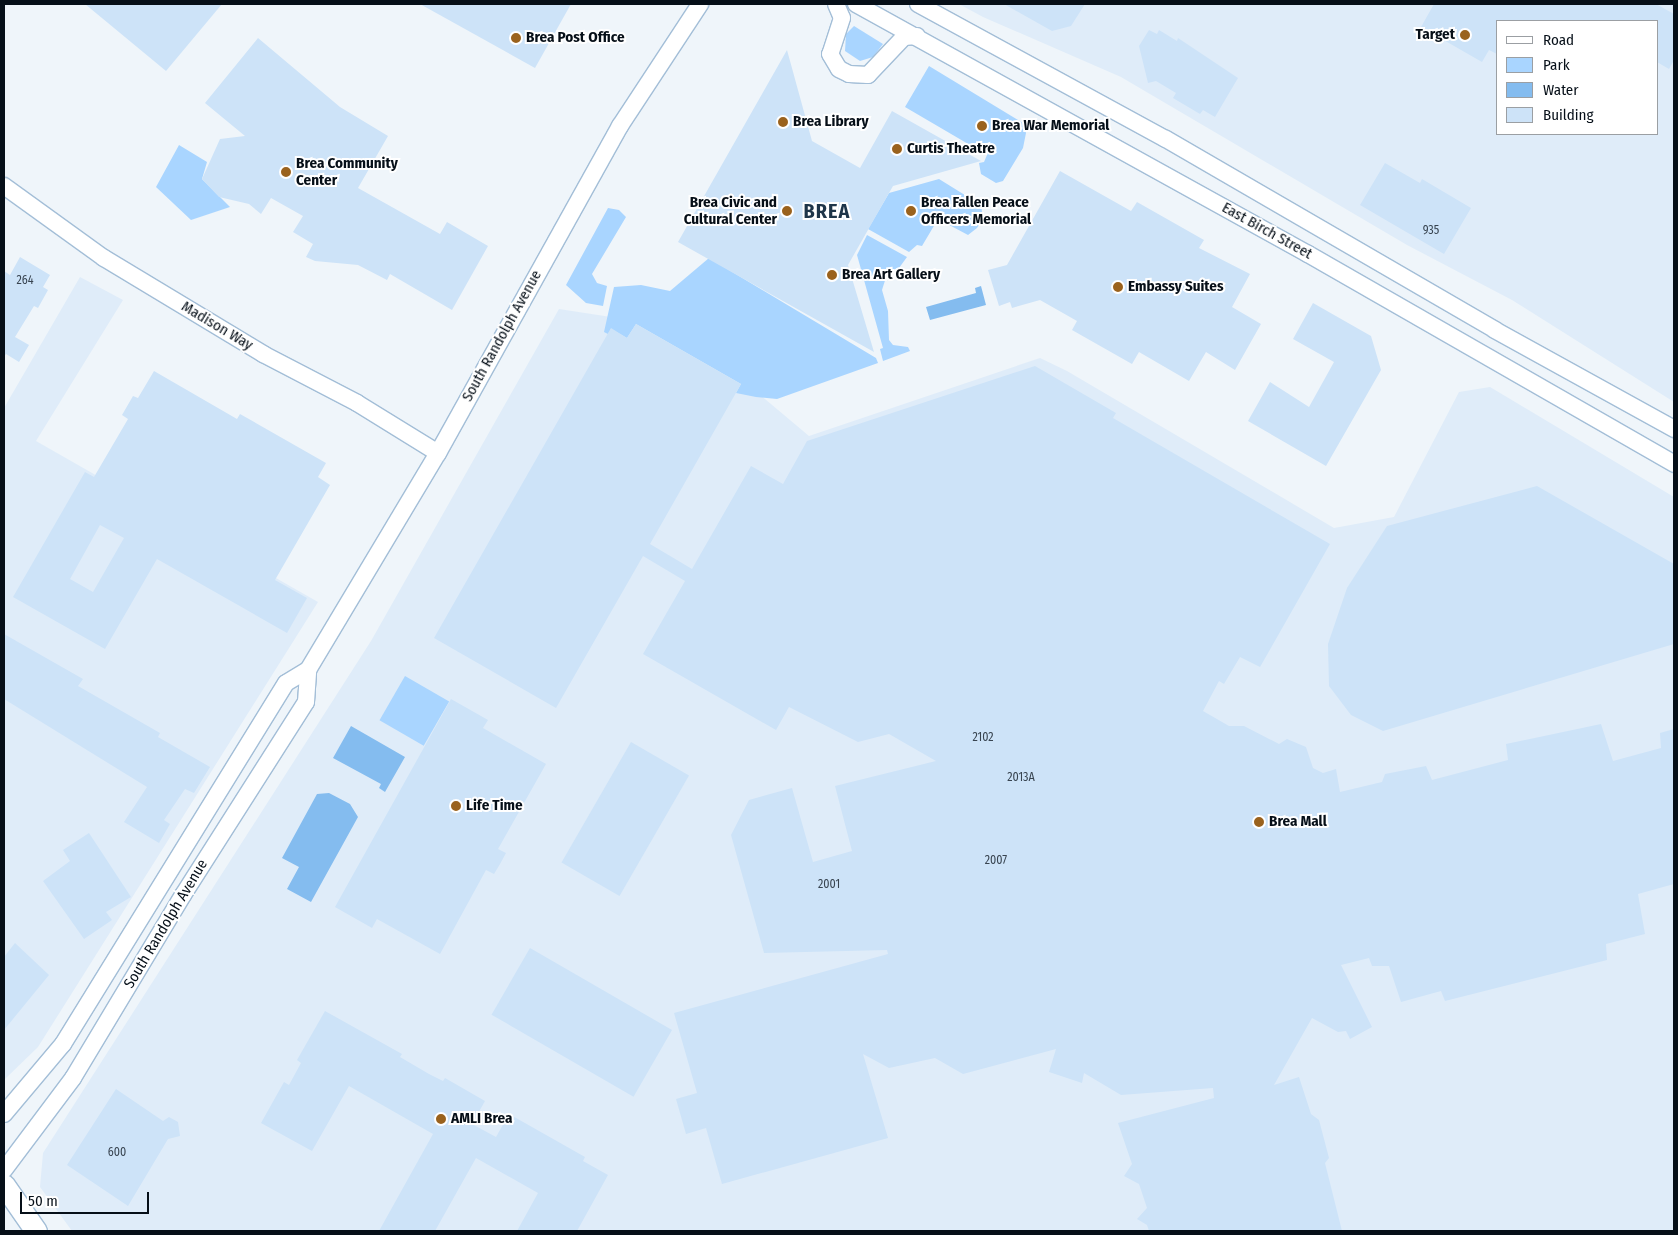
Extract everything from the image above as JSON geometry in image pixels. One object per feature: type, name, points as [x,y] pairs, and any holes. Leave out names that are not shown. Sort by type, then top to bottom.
[{"type":"main road","points":[[4,1185],[36,1231]]},
{"type":"street","name":"South Randolph Avenue","points":[[4,1170],[73,1078],[183,894],[306,702],[308,670],[438,453],[620,126],[700,4]]},
{"type":"street","points":[[836,4],[842,18],[830,54],[839,69],[849,74],[868,75],[904,37],[917,36]]},
{"type":"street","name":"East Birch Street","points":[[856,4],[917,36],[1308,254],[1674,464]]},
{"type":"street","name":"East Birch Street","points":[[918,4],[1166,139],[1495,330],[1674,429]]},
{"type":"street","name":"Madison Way","points":[[6,194],[104,258],[263,354],[357,403],[438,453]]},
{"type":"street","name":"South Randolph Avenue","points":[[4,1114],[63,1044],[286,683],[308,670]]},
{"type":"shaded area","points":[[959,4],[1674,4],[1674,402],[1512,300],[1407,245],[1121,77],[983,17]]},
{"type":"shaded area","points":[[80,277],[123,300],[36,441],[318,602],[38,1047],[4,1080],[4,408]]},
{"type":"shaded area","points":[[559,309],[637,321],[746,383],[809,436],[1040,358],[1067,371],[1334,528],[1394,517],[1459,392],[1490,387],[1674,497],[1674,1231],[72,1231],[40,1187],[43,1153],[371,641]]},
{"type":"green space","points":[[854,26],[883,44],[873,57],[860,61],[845,51],[846,34]]},
{"type":"green space","points":[[929,66],[1023,123],[1026,133],[1023,148],[1003,181],[996,183],[981,174],[979,163],[984,162],[987,155],[905,107]]},
{"type":"green space","points":[[179,145],[207,162],[202,179],[230,207],[191,220],[156,187]]},
{"type":"green space","points":[[939,179],[981,205],[983,219],[977,228],[968,235],[938,219],[922,246],[917,245],[909,252],[868,229],[889,193]]},
{"type":"green space","points":[[608,208],[619,210],[626,217],[592,274],[597,283],[607,286],[603,306],[586,303],[566,285]]},
{"type":"green space","points":[[867,235],[907,257],[899,268],[888,271],[882,290],[888,311],[889,340],[893,345],[908,347],[910,351],[883,361],[880,349],[883,348],[857,255]]},
{"type":"green space","points":[[709,258],[876,358],[878,363],[777,399],[756,397],[736,393],[741,384],[636,324],[627,338],[611,329],[608,334],[604,332],[614,287],[641,285],[670,291]]},
{"type":"green space","points":[[405,676],[449,702],[424,746],[380,720]]},
{"type":"water","points":[[981,286],[986,305],[930,320],[926,307],[976,293],[975,288]]},
{"type":"water","points":[[351,726],[405,757],[385,792],[379,788],[381,784],[333,758]]},
{"type":"water","points":[[329,793],[350,804],[358,817],[311,902],[287,889],[299,867],[282,858],[317,794]]},
{"type":"building","points":[[85,4],[222,4],[166,71]]},
{"type":"building","name":"Brea Post Office","points":[[420,4],[571,4],[535,68]]},
{"type":"building","points":[[1004,4],[1085,4],[1071,26],[1052,31]]},
{"type":"building","name":"Target","points":[[1434,4],[1656,4],[1674,14],[1674,60],[1669,69],[1658,63],[1658,20],[1496,20],[1496,54],[1489,50],[1482,62],[1421,27]]},
{"type":"building","points":[[1149,30],[1157,34],[1159,30],[1177,41],[1178,38],[1238,78],[1215,117],[1203,110],[1200,114],[1173,98],[1176,93],[1156,81],[1148,83],[1139,46]]},
{"type":"building","name":"Brea Community Center","points":[[258,38],[340,107],[388,136],[358,188],[440,234],[447,222],[488,246],[452,310],[390,274],[387,280],[358,265],[315,261],[306,257],[313,244],[293,232],[303,216],[271,198],[261,214],[249,204],[219,197],[202,179],[220,139],[245,136],[205,103]]},
{"type":"building","name":"Brea Civic and Cultural Center","points":[[787,50],[812,141],[860,168],[892,111],[981,161],[893,186],[848,265],[874,352],[678,242]]},
{"type":"building","points":[[1385,163],[1420,183],[1422,179],[1471,208],[1444,254],[1360,205]]},
{"type":"building","name":"Embassy Suites","points":[[1060,171],[1131,211],[1137,202],[1204,240],[1199,248],[1250,274],[1232,307],[1261,324],[1235,370],[1206,352],[1189,381],[1139,352],[1132,364],[1072,330],[1077,321],[1040,300],[1012,308],[1010,302],[999,306],[988,270],[1007,265]]},
{"type":"building","points":[[20,257],[50,275],[43,287],[48,290],[38,308],[34,306],[15,337],[29,345],[19,362],[6,354],[4,357],[4,271],[10,275]]},
{"type":"building","points":[[1313,303],[1371,336],[1381,370],[1326,466],[1248,421],[1270,382],[1309,407],[1334,362],[1293,339]]},
{"type":"building","name":"Brea Mall","points":[[636,324],[741,384],[650,544],[692,569],[751,466],[783,484],[807,441],[1035,366],[1116,413],[1113,418],[1330,544],[1260,667],[1240,657],[1224,684],[1219,681],[1203,711],[1229,726],[1244,726],[1279,744],[1287,739],[1306,747],[1313,768],[1323,773],[1336,769],[1340,792],[1382,782],[1385,774],[1426,766],[1432,780],[1508,760],[1506,744],[1601,724],[1613,761],[1661,748],[1660,733],[1674,729],[1674,884],[1638,894],[1645,934],[1606,944],[1607,960],[1445,1001],[1441,991],[1401,1002],[1389,966],[1372,966],[1369,958],[1341,965],[1372,1027],[1350,1039],[1346,1031],[1338,1032],[1312,1018],[1274,1085],[1299,1077],[1311,1114],[1319,1120],[1329,1158],[1325,1163],[1342,1231],[1149,1231],[1147,1225],[1137,1219],[1147,1208],[1139,1184],[1124,1176],[1132,1164],[1118,1123],[1214,1098],[1213,1088],[1121,1095],[1084,1073],[1082,1083],[1049,1072],[1056,1049],[963,1074],[935,1058],[889,1068],[863,1054],[888,1138],[722,1184],[706,1128],[686,1134],[676,1099],[697,1093],[674,1013],[888,954],[887,950],[764,953],[731,835],[749,800],[792,788],[813,862],[852,851],[835,786],[936,761],[889,734],[858,742],[789,707],[776,730],[643,654],[685,581],[643,556],[556,708],[434,638],[611,328],[627,338]]},
{"type":"building","points":[[154,371],[237,419],[240,414],[326,463],[318,477],[330,485],[275,580],[307,598],[287,633],[157,559],[105,649],[13,597],[85,472],[94,477],[128,419],[122,415],[133,396],[138,398]],"holes":[[[100,525],[124,538],[93,592],[70,579]]]},
{"type":"building","points":[[1537,486],[1674,564],[1674,644],[1383,731],[1351,715],[1329,686],[1328,644],[1347,588],[1387,526]]},
{"type":"building","points":[[4,634],[83,679],[78,686],[160,733],[158,737],[210,767],[194,793],[185,789],[164,820],[170,824],[159,843],[124,822],[147,787],[4,699]]},
{"type":"building","name":"Life Time","points":[[451,699],[488,720],[483,728],[546,764],[498,849],[506,853],[500,864],[494,874],[486,870],[440,954],[377,919],[372,928],[335,907]]},
{"type":"building","points":[[631,742],[689,776],[620,896],[562,862]]},
{"type":"building","points":[[89,833],[131,897],[106,912],[112,920],[84,939],[43,881],[70,861],[63,850]]},
{"type":"building","points":[[15,943],[49,975],[4,1030],[4,957]]},
{"type":"building","points":[[530,948],[672,1030],[634,1097],[492,1015]]},
{"type":"building","name":"AMLI Brea","points":[[325,1011],[402,1054],[400,1057],[429,1074],[443,1081],[445,1078],[485,1101],[472,1124],[496,1137],[509,1114],[585,1157],[583,1161],[608,1175],[577,1231],[517,1231],[538,1193],[476,1158],[435,1231],[379,1231],[433,1134],[349,1086],[312,1151],[261,1123],[284,1082],[289,1085],[301,1063],[297,1060]]},
{"type":"building","points":[[116,1089],[163,1121],[169,1117],[178,1122],[180,1136],[168,1139],[128,1206],[67,1165]]},
{"type":"place","name":"Target","points":[[1465,35]]},
{"type":"place","name":"Brea Post Office","points":[[516,38]]},
{"type":"place","name":"Brea Library","points":[[783,122]]},
{"type":"place","name":"Brea War Memorial","points":[[982,126]]},
{"type":"place","name":"Curtis Theatre","points":[[897,149]]},
{"type":"place","name":"Brea Community Center","points":[[286,172]]},
{"type":"place","name":"Brea Civic and Cultural Center","points":[[787,211]]},
{"type":"place","name":"Brea Fallen Peace Officers Memorial","points":[[911,211]]},
{"type":"place","name":"Brea Art Gallery","points":[[832,275]]},
{"type":"place","name":"Embassy Suites","points":[[1118,287]]},
{"type":"place","name":"Life Time","points":[[456,806]]},
{"type":"place","name":"Brea Mall","points":[[1259,822]]},
{"type":"place","name":"AMLI Brea","points":[[441,1119]]},
{"type":"district","name":"BREA","points":[[827,211]]}]
